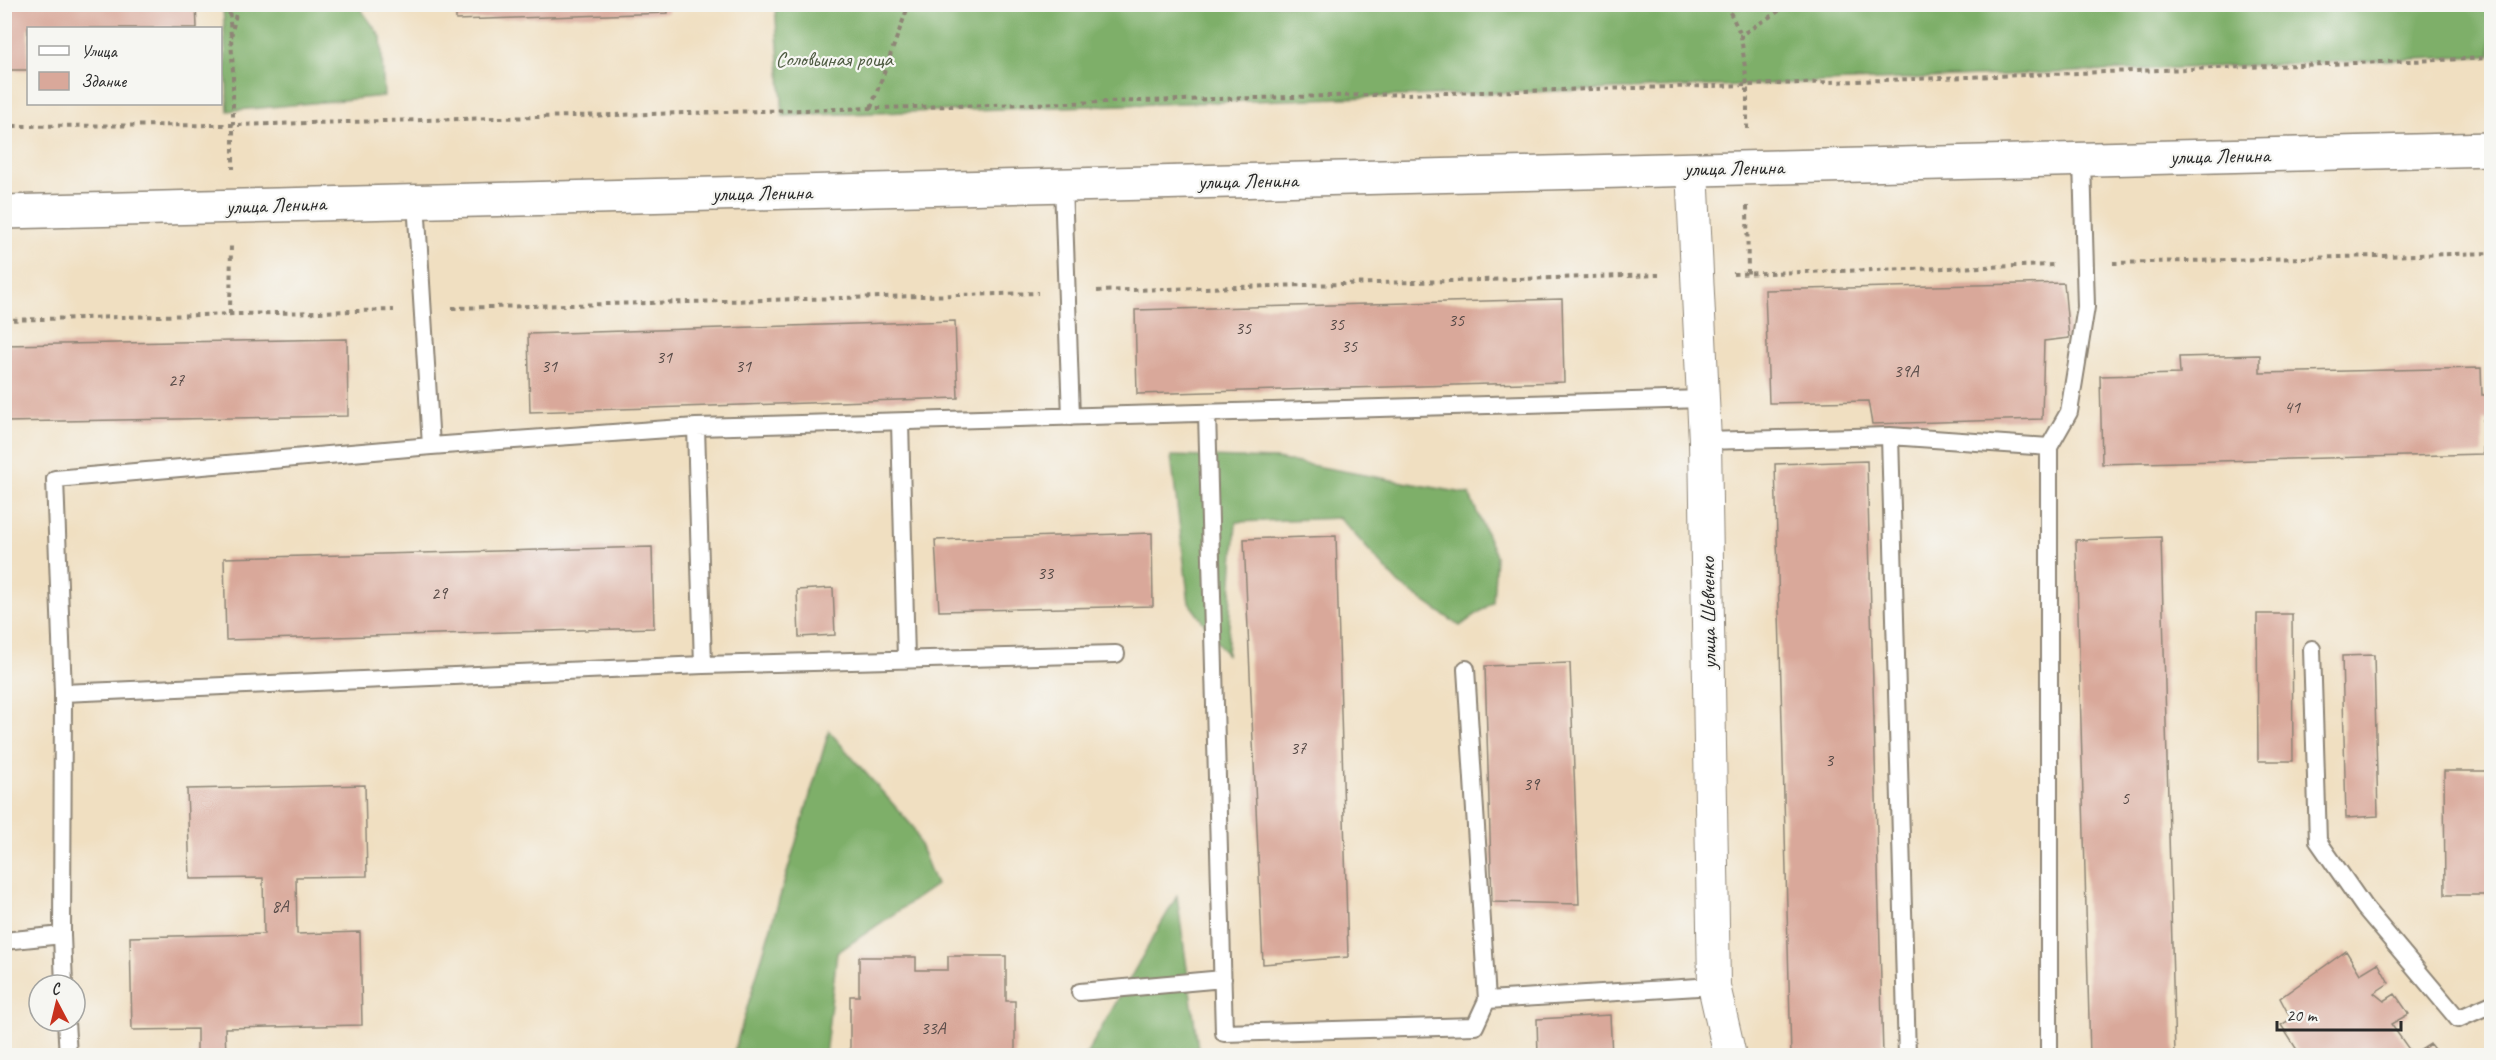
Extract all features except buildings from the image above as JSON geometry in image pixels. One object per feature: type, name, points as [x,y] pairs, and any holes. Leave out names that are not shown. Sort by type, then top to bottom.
[{"type":"main road","name":"улица Ленина","points":[[4,212],[2492,149]]},
{"type":"street","name":"улица Шевченко","points":[[1692,169],[1705,441],[1714,986],[1730,1056]]},
{"type":"lane","points":[[2049,1056],[2049,447],[2069,412],[2086,306],[2082,160]]},
{"type":"lane","points":[[1063,185],[1071,417]]},
{"type":"lane","points":[[417,201],[431,447]]},
{"type":"lane","points":[[64,973],[63,693],[56,479],[696,427],[1703,399]]},
{"type":"lane","points":[[1207,413],[1224,1032],[1475,1026],[1487,999],[1466,669]]},
{"type":"lane","points":[[900,422],[906,659]]},
{"type":"lane","points":[[696,427],[703,665]]},
{"type":"lane","points":[[1705,441],[1890,436],[2049,447]]},
{"type":"lane","points":[[1890,436],[1907,1056]]},
{"type":"lane","points":[[2312,649],[2318,841],[2364,907],[2458,1018],[2492,1004]]},
{"type":"lane","points":[[63,693],[703,665],[1116,654]]},
{"type":"lane","points":[[4,941],[62,935]]},
{"type":"lane","points":[[1080,992],[1223,979]]},
{"type":"lane","points":[[1487,999],[1714,986]]},
{"type":"lane","points":[[67,1033],[68,1056]]},
{"type":"path","points":[[229,4],[233,72]]},
{"type":"path","points":[[230,44],[238,4]]},
{"type":"path","points":[[871,108],[909,4]]},
{"type":"path","points":[[1726,4],[1741,35],[1747,85],[1746,168],[1749,274]]},
{"type":"path","points":[[1741,35],[1790,4]]},
{"type":"path","points":[[4,126],[234,125],[1747,85],[2492,58]]},
{"type":"path","points":[[4,320],[2492,253]]},
{"type":"path","points":[[2492,336],[2492,373]]},
{"type":"green space","name":"Соловьиная роща","points":[[2491,4],[2491,56],[1747,85],[783,116],[775,5]]},
{"type":"green space","points":[[223,5],[362,5],[362,11],[381,37],[384,96],[228,111]]},
{"type":"green space","points":[[1171,456],[1277,459],[1469,494],[1496,556],[1493,602],[1460,626],[1399,584],[1340,518],[1236,522],[1227,655],[1189,603]]},
{"type":"green space","points":[[829,731],[913,827],[936,885],[837,953],[825,1055],[733,1055]]},
{"type":"green space","points":[[1177,896],[1199,1055],[1086,1055]]}]
